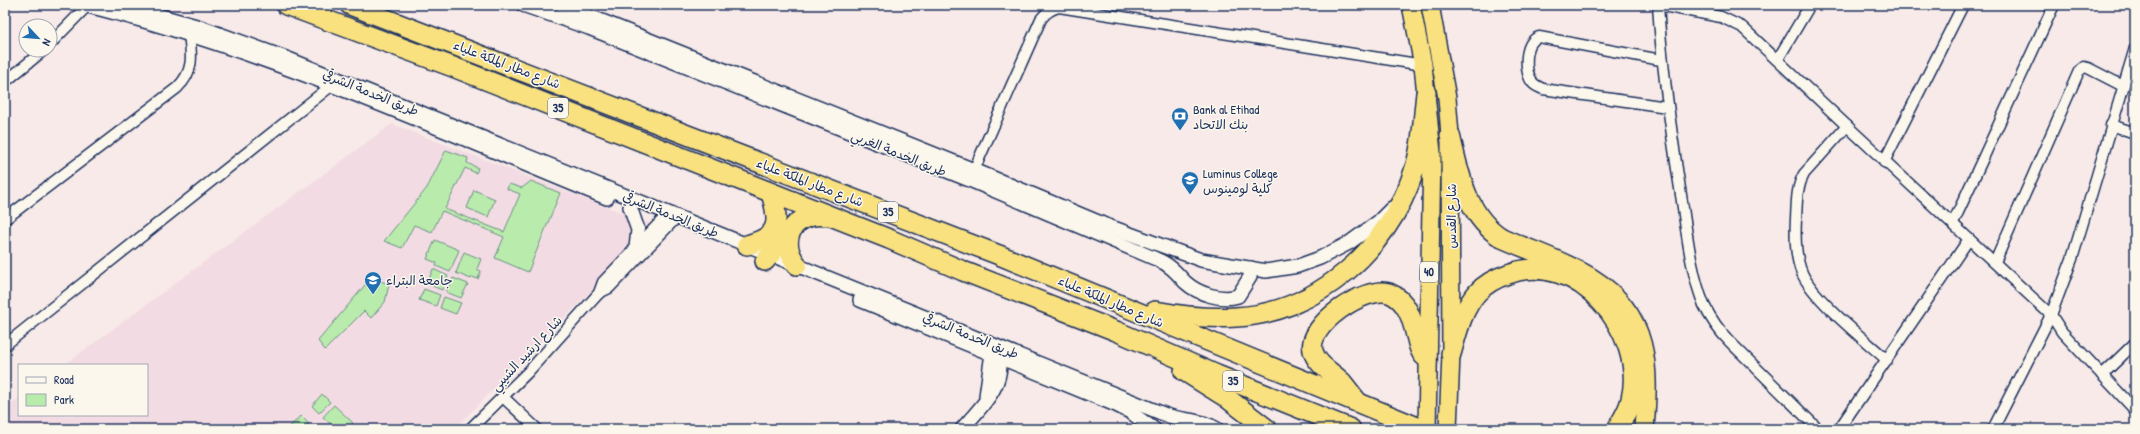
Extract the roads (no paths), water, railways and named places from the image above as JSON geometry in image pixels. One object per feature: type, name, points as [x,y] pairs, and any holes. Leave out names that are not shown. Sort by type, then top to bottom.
[{"type":"highway","name":"شارع مطار الملكة علياء","points":[[286,5],[460,70],[829,216],[1116,331],[1217,375],[1351,429]]},
{"type":"highway","name":"شارع مطار الملكة علياء","points":[[350,5],[992,252],[1128,307],[1212,344],[1422,429]]},
{"type":"highway","name":"شارع القدس","points":[[1411,5],[1423,65],[1432,153],[1427,358],[1427,429]]},
{"type":"highway","name":"شارع القدس","points":[[1430,5],[1447,98],[1450,135],[1451,354],[1448,429]]},
{"type":"highway","points":[[1128,307],[1184,316],[1216,318],[1237,317],[1262,314],[1287,306],[1331,283],[1367,252],[1394,217],[1407,190],[1418,156],[1426,94]]},
{"type":"highway","points":[[1450,135],[1460,176],[1475,212],[1490,229],[1514,243],[1590,277],[1609,290],[1633,321],[1642,341],[1647,365],[1644,429]]},
{"type":"highway","points":[[747,245],[764,240],[775,228],[777,213],[771,193]]},
{"type":"highway","points":[[768,258],[800,220],[811,215],[829,216]]},
{"type":"highway","points":[[791,230],[789,249],[792,259],[797,265]]},
{"type":"highway","points":[[1451,354],[1464,314],[1477,293],[1486,284],[1513,272],[1529,269],[1555,273],[1569,279],[1586,288],[1604,305],[1625,338],[1632,357],[1634,379],[1631,400],[1617,429]]},
{"type":"highway","points":[[1359,404],[1341,382],[1322,365],[1313,351],[1314,335],[1319,327],[1336,312],[1366,295],[1378,292],[1388,293],[1394,296],[1409,312],[1416,329],[1420,352],[1427,358]]},
{"type":"highway","points":[[1116,331],[1227,398],[1267,429]]},
{"type":"street","name":"طريق الخدمة الشرقي","points":[[85,5],[189,34],[260,58],[630,207],[670,218],[747,245],[768,258],[797,265],[1116,405],[1130,412],[1154,429]]},
{"type":"street","points":[[58,35],[85,5]]},
{"type":"street","name":"طريق الخدمة الشرقي","points":[[122,5],[194,25],[286,58],[995,352],[1166,415],[1203,422],[1217,429]]},
{"type":"street","name":"طريق الخدمة الغربي","points":[[523,5],[589,28],[1096,227],[1189,256],[1266,271],[1283,269],[1308,263],[1332,253],[1378,222],[1407,190]]},
{"type":"street","name":"طريق الخدمة الغربي","points":[[562,5],[974,170],[1096,227],[1164,262],[1191,286],[1218,298],[1238,296],[1250,277],[1251,268]]},
{"type":"street","points":[[1818,429],[1726,338],[1717,328],[1705,305],[1693,273],[1667,106],[1661,60],[1658,5],[1712,15],[1732,21],[1750,34],[1778,59],[1884,162],[1953,223],[2051,315],[2062,332],[2135,410]]},
{"type":"street","points":[[1778,59],[1810,5]]},
{"type":"street","points":[[1884,162],[1963,5]]},
{"type":"street","points":[[1953,223],[2054,5]]},
{"type":"street","points":[[974,170],[1042,19],[1045,14],[1054,8],[1059,7],[1423,65]]},
{"type":"street","points":[[5,219],[177,88],[186,78],[191,67],[192,54],[189,34]]},
{"type":"street","points":[[1661,60],[1539,36],[1532,41],[1527,52],[1530,80],[1543,89],[1667,106]]},
{"type":"street","points":[[1993,429],[2051,315],[2072,259],[2122,86],[2135,48]]},
{"type":"street","points":[[5,82],[34,58]]},
{"type":"street","points":[[1994,262],[2079,71],[2084,67],[2088,68],[2122,86]]},
{"type":"street","points":[[5,345],[331,86]]},
{"type":"street","points":[[2111,125],[2135,133]]},
{"type":"street","points":[[1847,126],[1804,174],[1800,182],[1797,193],[1795,237],[1799,262],[1807,281],[1822,300],[1887,360]]},
{"type":"street","points":[[630,207],[638,230],[636,248]]},
{"type":"street","name":"شارع ارشيد الشيبي","points":[[470,429],[503,397],[599,293],[604,282],[636,248],[670,218]]},
{"type":"street","name":"شارع ارشيد الشيبي","points":[[599,293],[609,288],[670,218]]},
{"type":"street","points":[[1839,429],[1969,239]]},
{"type":"street","points":[[2102,375],[2135,343]]},
{"type":"street","points":[[962,429],[985,402],[995,352]]},
{"type":"street","points":[[503,397],[537,429]]},
{"type":"street","points":[[1184,429],[1194,421]]},
{"type":"place","name":"Bank al Etihad بنك الاتحاد","points":[[1180,131]]},
{"type":"place","name":"Luminus College كلية لومينوس","points":[[1190,195]]},
{"type":"place","name":"جامعة البتراء","points":[[373,295]]}]
